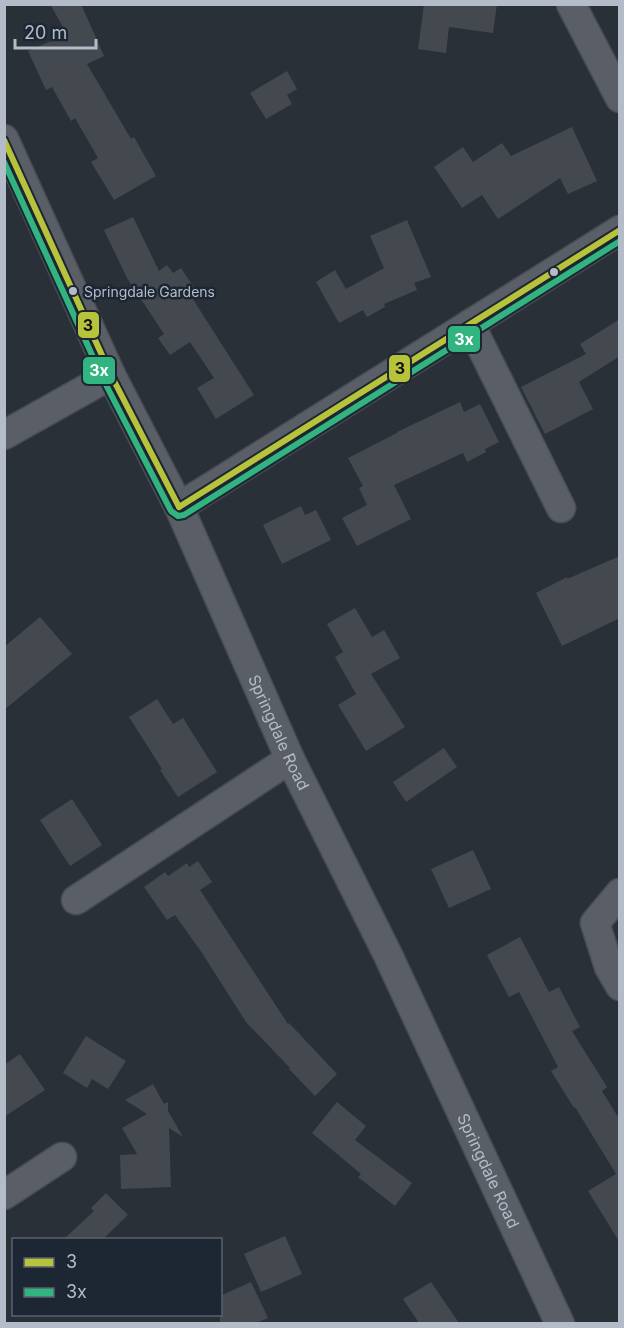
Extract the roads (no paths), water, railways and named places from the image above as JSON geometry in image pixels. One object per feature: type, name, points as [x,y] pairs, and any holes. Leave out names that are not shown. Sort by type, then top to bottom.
[{"type":"street","points":[[571,4],[620,98]]},
{"type":"street","name":"Springdale Road","points":[[4,140],[111,375],[178,507],[290,759],[387,953],[560,1323]]},
{"type":"street","points":[[178,507],[620,230]]},
{"type":"street","points":[[470,324],[561,508]]},
{"type":"street","points":[[4,435],[111,375]]},
{"type":"street","points":[[76,900],[290,759]]},
{"type":"street","points":[[620,893],[596,923],[609,967],[620,986]]},
{"type":"street","points":[[4,1194],[62,1157]]},
{"type":"place","name":"Springdale Gardens","points":[[73,291]]}]
